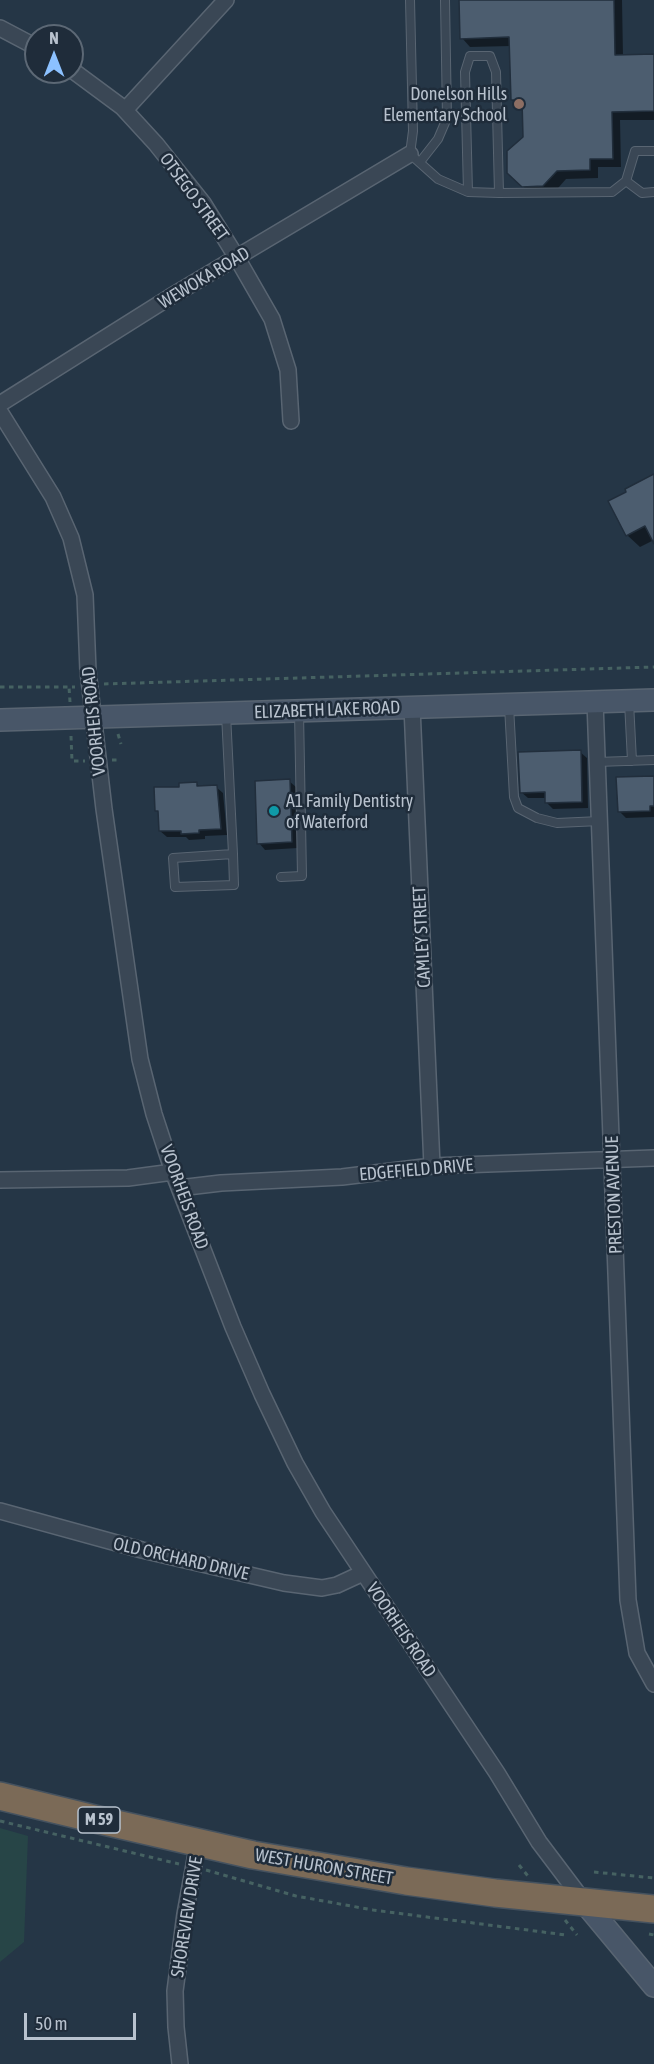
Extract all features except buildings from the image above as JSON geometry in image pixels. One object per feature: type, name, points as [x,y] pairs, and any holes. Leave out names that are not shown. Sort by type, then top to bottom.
[{"type":"highway","name":"WEST HURON STREET","points":[[0,1796],[253,1855],[406,1881],[585,1903],[652,1922]]},
{"type":"main road","name":"ELIZABETH LAKE ROAD","points":[[0,720],[654,700]]},
{"type":"main road","points":[[585,1903],[654,1986]]},
{"type":"street","points":[[125,110],[226,0]]},
{"type":"street","points":[[0,28],[24,41]]},
{"type":"street","name":"OTSEGO STREET","points":[[84,79],[125,110],[156,144],[203,203],[237,258],[272,319],[288,370],[291,421]]},
{"type":"street","name":"WEWOKA ROAD","points":[[0,404],[170,297],[415,158]]},
{"type":"street","name":"VOORHEIS ROAD","points":[[0,412],[53,497],[71,538],[85,595],[88,671],[93,717],[113,881],[140,1059],[154,1114],[173,1172],[233,1327],[262,1394],[323,1512],[497,1773],[539,1842],[585,1903]]},
{"type":"street","name":"PRESTON AVENUE","points":[[595,702],[628,1599],[637,1653],[654,1684]]},
{"type":"street","name":"CAMLEY STREET","points":[[412,707],[432,1166]]},
{"type":"street","name":"EDGEFIELD DRIVE","points":[[179,1188],[221,1183],[307,1180],[432,1166],[654,1158]]},
{"type":"street","points":[[0,1180],[128,1178],[173,1172]]},
{"type":"street","name":"OLD ORCHARD DRIVE","points":[[0,1511],[132,1548],[284,1583],[322,1588],[337,1585],[363,1573]]},
{"type":"street","name":"SHOREVIEW DRIVE","points":[[180,2064],[176,2027],[176,1991],[185,1914],[198,1843]]},
{"type":"lane","points":[[410,0],[415,158],[438,179],[468,192],[612,192],[626,181],[634,150],[654,151]]},
{"type":"lane","points":[[415,158],[438,139],[447,118],[445,0]]},
{"type":"lane","points":[[468,192],[465,72],[470,56],[490,56],[496,72],[500,193]]},
{"type":"lane","points":[[626,181],[642,192],[654,192]]},
{"type":"lane","points":[[629,701],[632,761]]},
{"type":"lane","points":[[509,705],[514,797],[518,808],[537,818],[557,823],[600,821]]},
{"type":"lane","points":[[281,877],[302,876],[299,711]]},
{"type":"lane","points":[[226,713],[233,854],[234,885],[175,887],[173,858],[233,854]]},
{"type":"lane","points":[[597,762],[654,760]]},
{"type":"path","points":[[104,684],[654,667]]},
{"type":"path","points":[[0,687],[69,687]]},
{"type":"path","points":[[0,1821],[175,1863]]},
{"type":"path","points":[[212,1871],[296,1896],[373,1910],[566,1935]]},
{"type":"path","points":[[594,1872],[654,1878]]},
{"type":"path","points":[[652,1922],[654,1935]]},
{"type":"green space","points":[[0,1828],[28,1836],[24,1942],[0,1962]]},
{"type":"place","name":"Donelson Hills Elementary School","points":[[519,104]]},
{"type":"place","name":"A1 Family Dentistry of Waterford","points":[[274,811]]}]
